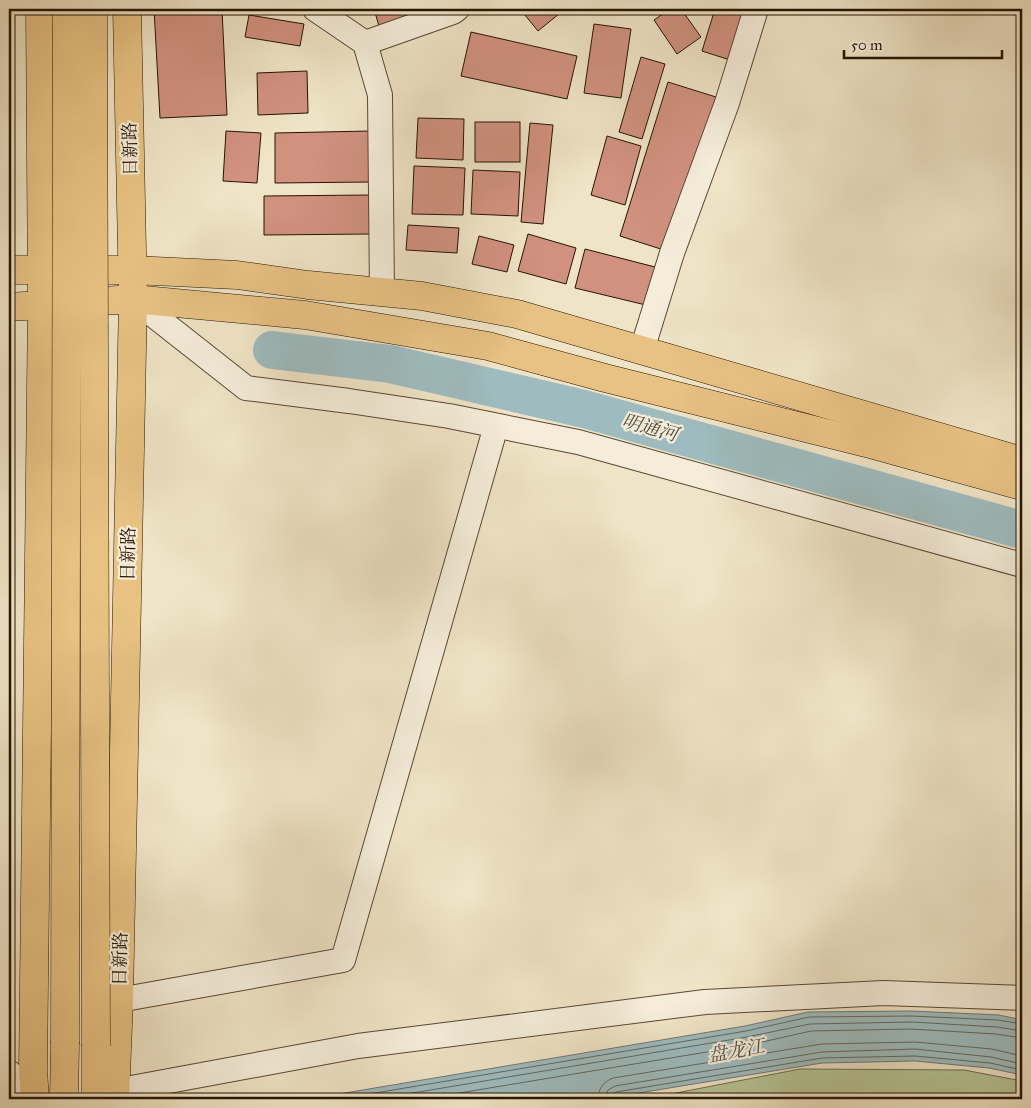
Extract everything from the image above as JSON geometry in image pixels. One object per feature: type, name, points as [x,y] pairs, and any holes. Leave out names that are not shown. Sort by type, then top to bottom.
[{"type":"main road","points":[[35,1099],[17,1073],[42,304],[40,9]]},
{"type":"main road","points":[[64,1098],[68,9]]},
{"type":"main road","name":"日新路","points":[[93,9],[96,1046],[105,1096]]},
{"type":"main road","name":"日新路","points":[[105,1096],[119,1000],[133,298],[127,9]]},
{"type":"main road","points":[[9,270],[133,270],[237,275],[422,296],[517,314],[1022,461]]},
{"type":"main road","points":[[9,307],[133,298],[305,315],[488,346],[605,378],[874,445],[1022,486]]},
{"type":"street","points":[[315,9],[365,42],[380,95],[382,292]]},
{"type":"street","points":[[642,350],[672,253],[727,103],[756,9]]},
{"type":"street","points":[[365,42],[455,10]]},
{"type":"street","points":[[133,298],[246,388],[449,416],[578,442],[1022,566]]},
{"type":"street","points":[[119,1000],[343,960],[496,426]]},
{"type":"street","points":[[105,1096],[358,1046],[705,1002],[884,993],[1022,998]]},
{"type":"street","points":[[9,1099],[17,1073]]},
{"type":"green space","points":[[800,1069],[964,1070],[1022,1081],[1022,1099],[645,1099]]},
{"type":"water","name":"盘龙江","points":[[912,1011],[999,1015],[1022,1020],[1022,1075],[989,1068],[915,1061],[822,1063],[602,1099],[309,1099],[745,1026],[808,1012]]},
{"type":"building","points":[[154,9],[222,9],[227,115],[160,118]]},
{"type":"building","points":[[374,9],[405,9],[408,18],[379,26]]},
{"type":"building","points":[[520,9],[565,9],[538,31]]},
{"type":"building","points":[[670,9],[681,9],[701,37],[677,54],[654,20]]},
{"type":"building","points":[[715,9],[750,9],[733,61],[702,51]]},
{"type":"building","points":[[249,15],[304,24],[300,46],[245,37]]},
{"type":"building","points":[[594,24],[631,29],[621,98],[584,93]]},
{"type":"building","points":[[471,32],[577,56],[567,99],[461,76]]},
{"type":"building","points":[[641,57],[665,64],[642,139],[619,132]]},
{"type":"building","points":[[307,71],[308,113],[258,115],[257,73]]},
{"type":"building","points":[[668,82],[716,97],[667,251],[620,236]]},
{"type":"building","points":[[418,118],[464,119],[463,160],[416,158]]},
{"type":"building","points":[[475,122],[520,122],[520,162],[475,162]]},
{"type":"building","points":[[530,123],[553,125],[543,224],[521,222]]},
{"type":"building","points":[[226,131],[261,133],[257,183],[223,181]]},
{"type":"building","points":[[370,131],[371,182],[275,183],[275,133]]},
{"type":"building","points":[[607,136],[641,146],[625,205],[591,195]]},
{"type":"building","points":[[414,166],[465,168],[463,215],[412,214]]},
{"type":"building","points":[[473,170],[520,172],[518,216],[471,214]]},
{"type":"building","points":[[371,195],[371,234],[264,235],[264,196]]},
{"type":"building","points":[[408,225],[459,228],[457,253],[406,250]]},
{"type":"building","points":[[528,234],[576,248],[566,284],[518,271]]},
{"type":"building","points":[[479,236],[514,245],[507,272],[472,264]]},
{"type":"building","points":[[585,249],[659,268],[650,306],[575,288]]},
{"type":"waterway","name":"明通河","points":[[272,350],[390,364],[584,409],[1022,530]]}]
